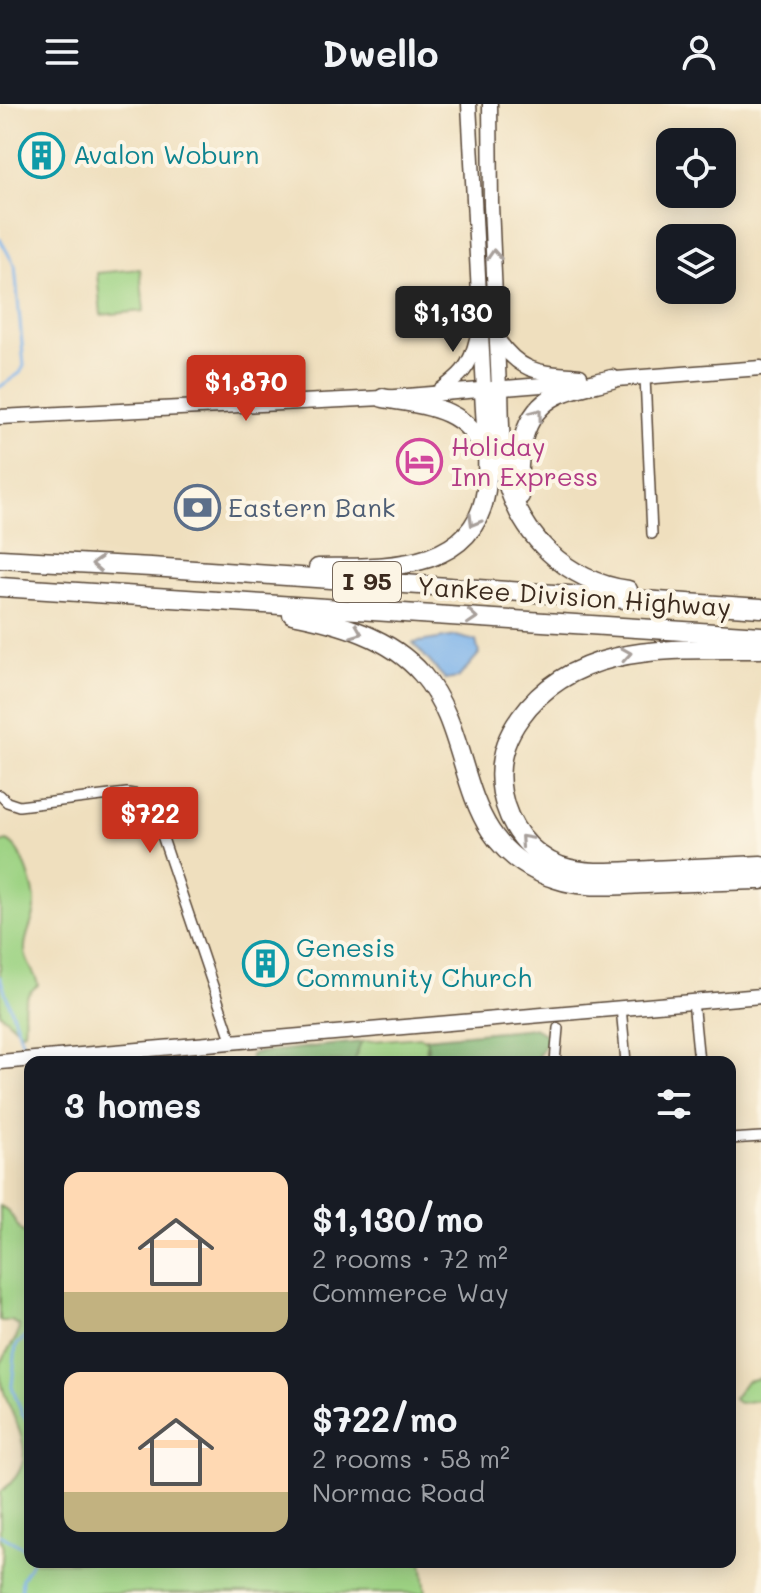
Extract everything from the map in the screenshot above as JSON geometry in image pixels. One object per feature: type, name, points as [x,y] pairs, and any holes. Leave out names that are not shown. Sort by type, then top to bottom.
[{"type":"highway","points":[[522,515],[519,461],[525,432],[534,415],[544,403],[557,395],[612,379]]},
{"type":"highway","points":[[151,567],[368,567],[420,562],[454,545],[474,524],[484,501],[492,390]]},
{"type":"highway","points":[[492,390],[510,490],[531,532],[551,555],[589,579],[618,589],[733,606]]},
{"type":"highway","points":[[383,398],[446,411],[460,418],[477,439],[486,466]]},
{"type":"highway","name":"Yankee Division Highway","points":[[0,559],[761,608]]},
{"type":"highway","name":"Yankee Division Highway","points":[[0,587],[761,636]]},
{"type":"highway","points":[[199,598],[338,624],[398,652],[421,673],[436,694],[481,816],[515,858],[537,872],[556,880],[586,885],[761,880]]},
{"type":"highway","points":[[761,649],[638,652],[610,657],[582,667],[552,684],[525,711],[507,740],[500,771],[503,799],[514,826],[531,848],[560,866],[595,872],[761,865]]},
{"type":"main road","points":[[469,104],[481,323],[492,390]]},
{"type":"main road","points":[[490,104],[497,339],[492,390]]},
{"type":"main road","points":[[436,394],[470,364],[481,323]]},
{"type":"main road","points":[[497,339],[514,361],[531,371],[612,379]]},
{"type":"main road","points":[[0,417],[383,398],[761,368]]},
{"type":"main road","points":[[70,1056],[761,996]]},
{"type":"main road","points":[[0,1062],[24,1060]]},
{"type":"street","points":[[645,377],[652,534]]},
{"type":"street","points":[[0,795],[7,802],[19,806],[127,793],[140,795],[151,803],[232,1042]]},
{"type":"street","points":[[693,1001],[698,1056]]},
{"type":"street","points":[[621,1007],[625,1056]]},
{"type":"street","points":[[556,1056],[558,1028]]},
{"type":"street","points":[[736,1139],[761,1137]]},
{"type":"green space","points":[[140,269],[144,311],[101,315],[97,273]]},
{"type":"green space","points":[[7,841],[23,861],[35,900],[25,950],[38,985],[25,1001],[24,1031],[21,1032],[0,1013],[0,843]]},
{"type":"green space","points":[[533,1028],[545,1034],[547,1041],[538,1056],[427,1056],[426,1038]]},
{"type":"green space","points":[[420,1037],[427,1040],[426,1056],[356,1056],[361,1042]]},
{"type":"green space","points":[[361,1042],[356,1056],[251,1056],[255,1053]]},
{"type":"green space","points":[[0,1206],[9,1212],[24,1233],[24,1448],[2,1386],[0,1370],[19,1325],[0,1321]]},
{"type":"green space","points":[[761,1378],[761,1400],[736,1401],[736,1395],[746,1381]]},
{"type":"green space","points":[[24,1448],[24,1568],[423,1568],[426,1593],[0,1593],[3,1547],[0,1538],[0,1492],[15,1478]]},
{"type":"water","points":[[456,636],[476,641],[479,654],[458,678],[446,680],[413,643]]},
{"type":"waterway","points":[[0,239],[15,266],[24,366],[20,373],[0,387]]},
{"type":"waterway","points":[[0,977],[24,1047]]},
{"type":"waterway","points":[[24,1338],[16,1346],[12,1386],[24,1416]]},
{"type":"waterway","points":[[0,1535],[24,1548]]},
{"type":"waterway","points":[[21,1593],[22,1578],[28,1568]]},
{"type":"place","name":"Avalon Woburn","points":[[42,155]]},
{"type":"place","name":"Holiday Inn Express","points":[[420,462]]},
{"type":"place","name":"Eastern Bank","points":[[197,508]]},
{"type":"place","name":"Genesis Community Church","points":[[265,963]]}]
